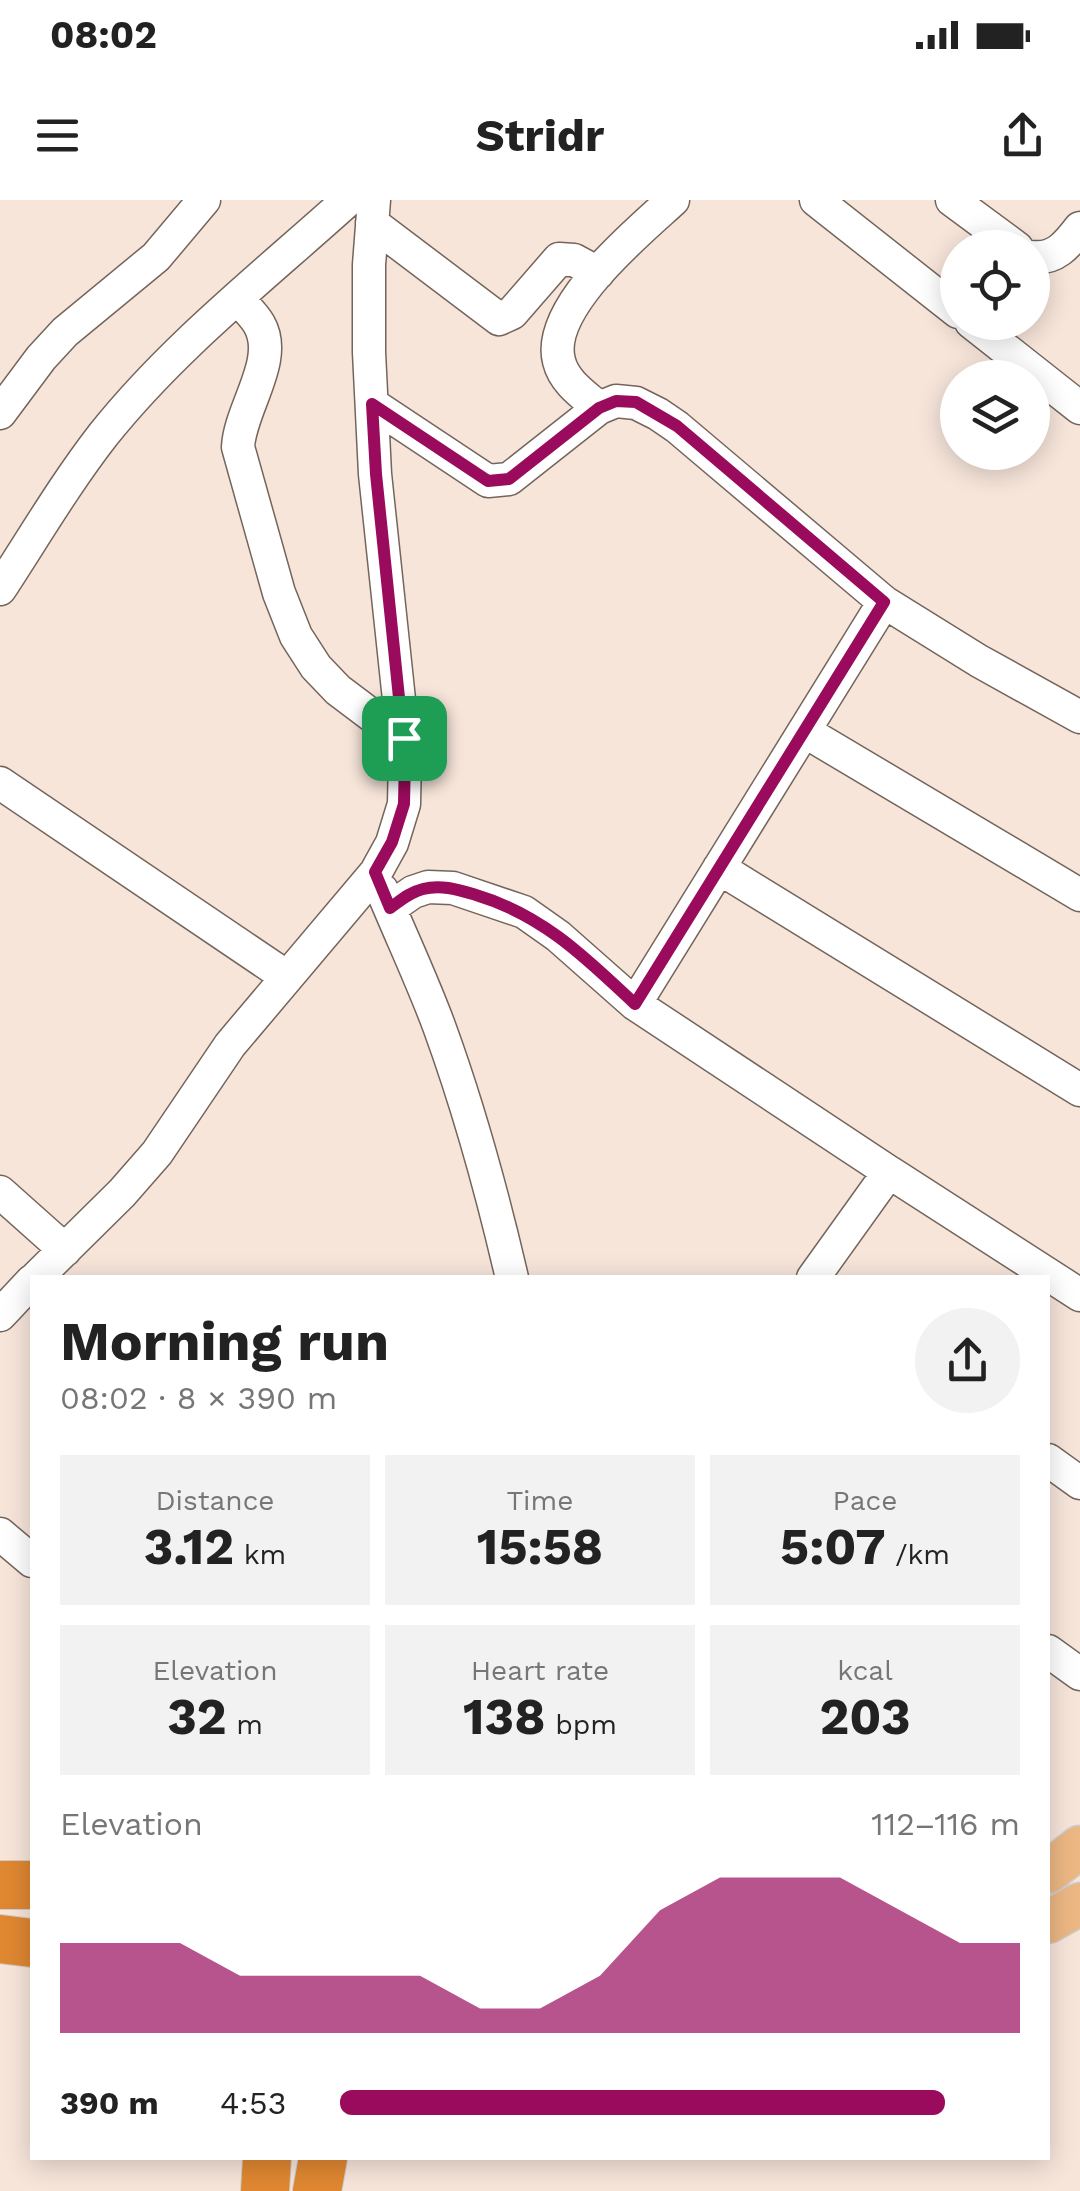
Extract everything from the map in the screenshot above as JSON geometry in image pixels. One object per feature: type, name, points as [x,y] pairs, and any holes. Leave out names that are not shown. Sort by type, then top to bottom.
[{"type":"highway","points":[[0,1885],[30,1885]]},
{"type":"highway","points":[[0,1939],[30,1943]]},
{"type":"highway","points":[[265,2191],[268,2160]]},
{"type":"highway","points":[[317,2191],[323,2160]]},
{"type":"main road","points":[[1050,1870],[1080,1847]]},
{"type":"main road","points":[[1050,1921],[1080,1904]]},
{"type":"street","points":[[0,413],[65,332],[156,257],[204,200]]},
{"type":"street","points":[[0,588],[104,434],[178,354],[348,200]]},
{"type":"street","points":[[599,408],[564,375],[557,346],[564,324],[598,273],[673,200]]},
{"type":"street","points":[[816,200],[940,298]]},
{"type":"street","points":[[952,200],[993,230]]},
{"type":"street","points":[[373,212],[499,319],[512,313],[559,259],[574,260],[598,273]]},
{"type":"street","points":[[0,1192],[47,1270],[157,1153],[230,1045],[375,872],[392,842],[404,804],[404,738],[376,474],[369,282],[373,212]]},
{"type":"street","points":[[1050,257],[1080,228]]},
{"type":"street","points":[[238,299],[259,323],[265,354],[239,426],[238,447],[279,592],[296,636],[316,667],[338,690],[404,738]]},
{"type":"street","points":[[995,340],[1080,408]]},
{"type":"street","points":[[372,404],[488,481],[509,479],[599,408],[616,401],[636,402],[677,426],[884,602],[1080,717]]},
{"type":"street","points":[[635,1004],[884,602]]},
{"type":"street","points":[[804,731],[1080,895]]},
{"type":"street","points":[[0,782],[287,977]]},
{"type":"street","points":[[720,868],[1080,1090]]},
{"type":"street","points":[[375,872],[438,1023],[466,1103],[511,1275]]},
{"type":"street","points":[[390,908],[412,892],[440,887],[524,912],[558,936],[635,1004],[1049,1275]]},
{"type":"street","points":[[815,1275],[889,1172]]},
{"type":"street","points":[[1050,1276],[1080,1295]]},
{"type":"street","points":[[2,1308],[30,1284]]},
{"type":"street","points":[[1050,1461],[1080,1482]]},
{"type":"street","points":[[0,1534],[30,1559]]},
{"type":"street","points":[[1050,1652],[1080,1674]]},
{"type":"route","points":[[616,401],[636,402],[677,426],[884,602],[635,1004],[558,936],[524,912],[453,888],[428,887],[412,892],[390,908],[375,872],[392,842],[404,804],[404,738],[372,404],[488,481],[509,479],[599,408],[616,401]]}]
